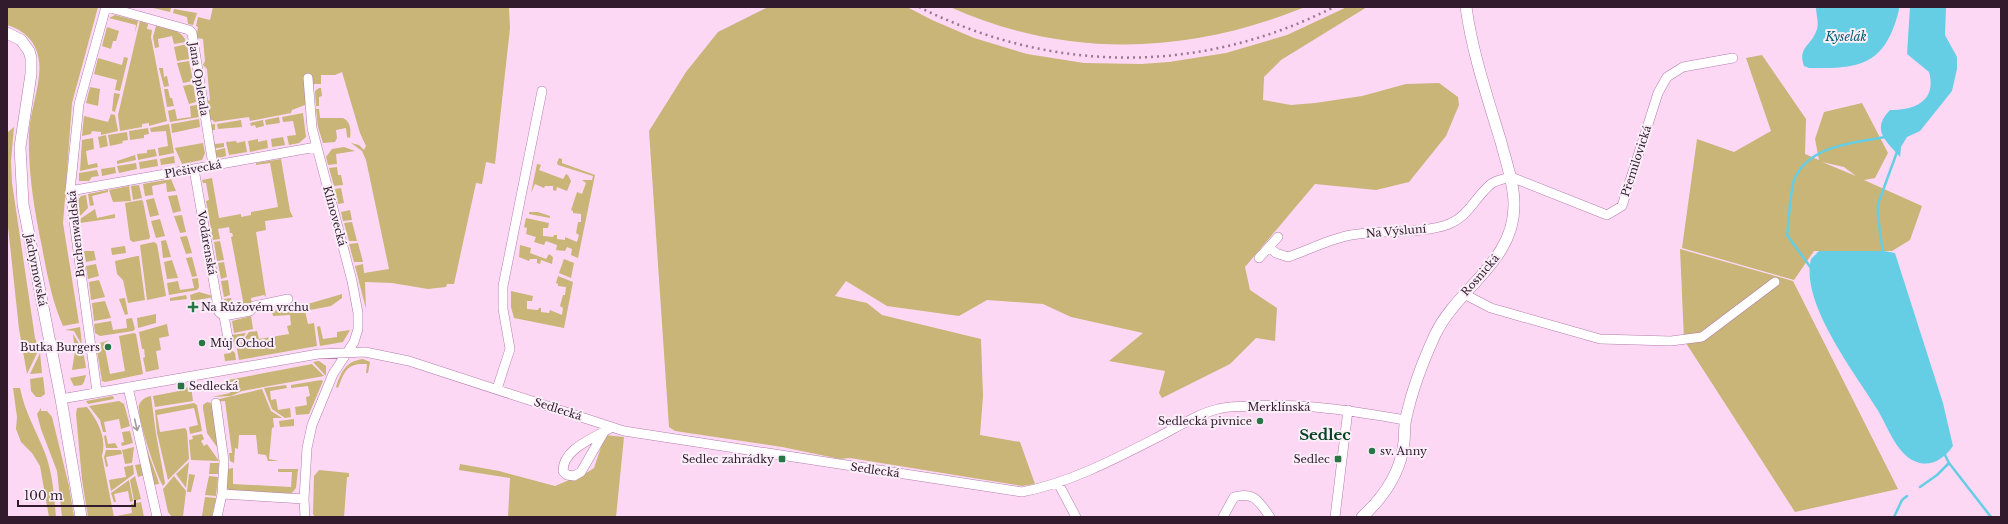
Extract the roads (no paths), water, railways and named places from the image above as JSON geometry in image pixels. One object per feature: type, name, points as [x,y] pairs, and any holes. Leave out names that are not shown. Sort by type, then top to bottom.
[{"type":"street","name":"Jana Opletala","points":[[106,7],[189,30],[192,33],[213,165]]},
{"type":"street","name":"Buchenwaldská","points":[[97,392],[70,191],[79,104],[106,7]]},
{"type":"street","name":"Rosnická","points":[[1405,420],[1434,336],[1447,313],[1493,263],[1510,232],[1513,223],[1514,203],[1511,177],[1472,39],[1466,7]]},
{"type":"street","name":"Jáchymovská","points":[[7,33],[21,40],[29,51],[31,58],[31,74],[20,147],[20,173],[23,204],[62,399],[81,517]]},
{"type":"street","name":"Přemilovická","points":[[1511,177],[1607,215],[1622,206],[1658,93],[1667,77],[1683,67],[1733,58]]},
{"type":"street","name":"Klínovecká","points":[[305,517],[304,499],[308,441],[312,425],[333,374],[346,351],[354,342],[358,329],[358,313],[352,281],[312,128],[308,78]]},
{"type":"street","points":[[498,389],[510,349],[503,309],[503,286],[542,91]]},
{"type":"street","name":"Plešivecká","points":[[70,191],[316,147]]},
{"type":"street","name":"Vodárenská","points":[[194,169],[219,312],[224,316],[229,344]]},
{"type":"street","name":"Na Výsluní","points":[[1269,247],[1276,253],[1288,257],[1342,236],[1424,228],[1447,224],[1458,219],[1471,208],[1491,184],[1511,177]]},
{"type":"street","points":[[1259,258],[1278,237]]},
{"type":"street","points":[[1464,294],[1491,308],[1600,339],[1671,341],[1702,337],[1775,282]]},
{"type":"street","points":[[224,316],[250,311],[254,306],[288,299]]},
{"type":"street","name":"Sedlecká","points":[[62,399],[318,354],[346,351],[365,352],[394,357],[498,389],[624,431],[1022,492],[1043,488],[1058,483]]},
{"type":"street","points":[[128,387],[157,517]]},
{"type":"street","points":[[216,403],[224,452],[222,494],[217,517]]},
{"type":"street","name":"Merklínská","points":[[1058,483],[1130,452],[1206,413],[1219,408],[1297,405],[1348,410],[1405,420]]},
{"type":"street","points":[[1335,517],[1348,410]]},
{"type":"street","points":[[1362,517],[1378,503],[1396,474],[1404,443],[1405,420]]},
{"type":"street","points":[[604,432],[581,472],[574,476],[567,475],[563,471],[563,464],[570,453],[612,427]]},
{"type":"street","points":[[1058,483],[1076,517]]},
{"type":"street","points":[[222,494],[304,499]]},
{"type":"street","points":[[1223,517],[1234,497],[1249,495],[1257,499],[1270,517]]},
{"type":"water","name":"Kyselák","points":[[1816,7],[1899,7],[1899,10],[1893,28],[1886,42],[1878,53],[1868,60],[1857,65],[1843,67],[1809,68],[1804,66],[1802,55],[1815,35],[1818,27]]},
{"type":"water","points":[[1910,7],[1946,7],[1945,35],[1957,57],[1957,69],[1952,91],[1920,131],[1907,137],[1901,147],[1900,157],[1882,135],[1881,123],[1890,110],[1908,108],[1922,102],[1927,97],[1931,82],[1929,72],[1907,54]]},
{"type":"water","points":[[1819,251],[1884,251],[1895,253],[1943,403],[1953,446],[1945,455],[1935,462],[1924,464],[1918,463],[1906,456],[1896,444],[1877,409],[1832,337],[1821,316],[1814,296],[1810,277],[1811,259]]},
{"type":"waterway","points":[[1811,268],[1787,235],[1794,180],[1801,168],[1810,159],[1821,153],[1846,144],[1885,137]]},
{"type":"waterway","points":[[1883,253],[1878,217],[1878,204],[1897,152]]},
{"type":"waterway","points":[[1920,487],[1937,475],[1949,463],[1944,453]]},
{"type":"waterway","points":[[1949,463],[1991,517]]},
{"type":"waterway","points":[[1894,517],[1902,500],[1907,496]]},
{"type":"railway","points":[[919,7],[970,29],[1022,45],[1074,54],[1126,58],[1179,55],[1231,45],[1283,29],[1334,7]]},
{"type":"place","name":"Na Růžovém vrchu","points":[[193,307]]},
{"type":"place","name":"Můj Ochod","points":[[202,343]]},
{"type":"place","name":"Butka Burgers","points":[[108,347]]},
{"type":"place","name":"Sedlecká","points":[[181,386]]},
{"type":"place","name":"Sedlecká pivnice","points":[[1260,421]]},
{"type":"place","name":"sv. Anny","points":[[1372,451]]},
{"type":"place","name":"Sedlec zahrádky","points":[[782,459]]},
{"type":"place","name":"Sedlec","points":[[1338,459]]},
{"type":"district","name":"Sedlec","points":[[1325,435]]}]
